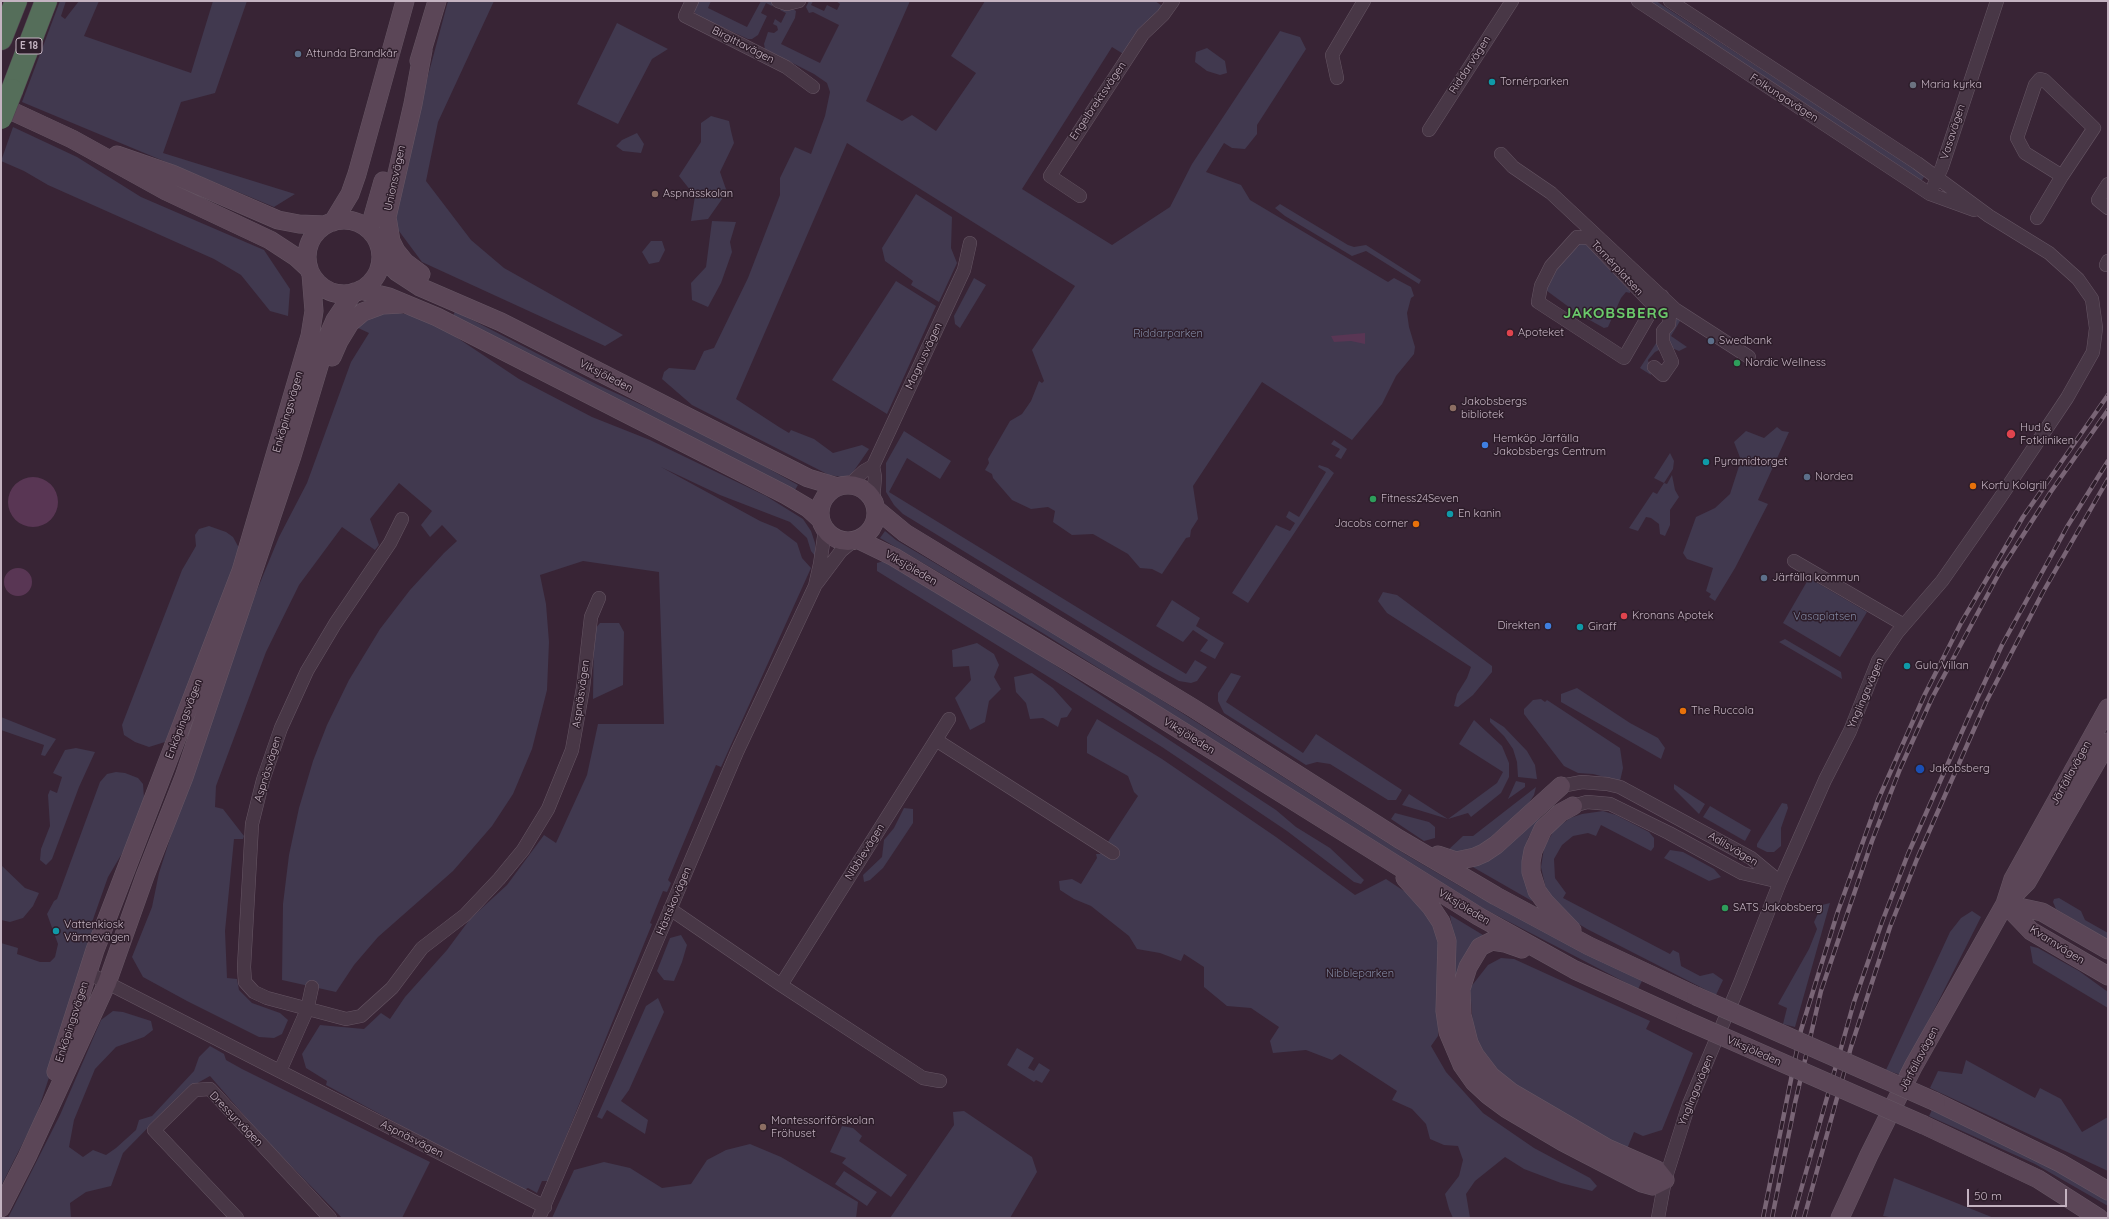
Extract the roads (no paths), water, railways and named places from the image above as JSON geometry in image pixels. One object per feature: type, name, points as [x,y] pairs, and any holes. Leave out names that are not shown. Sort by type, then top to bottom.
[{"type":"highway","points":[[1,38],[9,1]]},
{"type":"highway","name":"E 18","points":[[1,38],[16,1]]},
{"type":"highway","name":"E 18","points":[[1,118],[6,98],[46,1]]},
{"type":"main road","points":[[310,271],[307,257],[310,243],[314,236],[329,224],[350,194],[357,174],[405,1]]},
{"type":"main road","name":"Unionsvägen","points":[[369,230],[405,102],[423,50],[437,1]]},
{"type":"main road","name":"Unionsvägen","points":[[423,50],[413,104],[387,217],[391,241],[404,262],[414,270],[501,322]]},
{"type":"main road","points":[[6,98],[72,140],[166,192],[270,240],[296,257],[310,271],[316,281],[330,291],[338,293],[357,291],[389,297],[444,320],[786,495],[808,508],[832,537],[842,541],[855,541],[871,531],[876,516],[875,505]]},
{"type":"main road","points":[[72,140],[172,174],[278,220],[300,224],[329,224],[349,220],[363,225],[369,230],[377,242],[381,256],[376,276],[369,284],[357,291]]},
{"type":"main road","name":"Viksjöleden","points":[[381,256],[397,272],[420,287],[501,322],[808,478],[843,486]]},
{"type":"main road","name":"Enköpingsvägen","points":[[28,1157],[88,973],[241,571],[310,336],[314,311],[310,271]]},
{"type":"main road","name":"Enköpingsvägen","points":[[1,1208],[28,1157],[107,983],[145,876],[184,777],[292,456],[328,336],[338,315],[357,291]]},
{"type":"main road","points":[[292,456],[339,341],[350,323],[363,312],[382,305],[406,304]]},
{"type":"main road","points":[[822,524],[820,511],[825,496],[843,486],[860,487],[868,494],[875,505],[905,533],[1193,708],[1399,839],[1496,896],[1589,946],[1696,996],[1936,1102],[2060,1163],[2108,1191]]},
{"type":"main road","name":"Viksjöleden","points":[[855,541],[894,557],[1130,699],[1478,916],[1575,970],[1924,1125],[2038,1179],[2099,1218]]},
{"type":"main road","name":"Järfällavägen","points":[[1840,1218],[1869,1155],[1914,1067],[2006,904],[2013,879],[2108,708]]},
{"type":"main road","name":"Järfällavägen","points":[[2006,904],[2027,882],[2108,742]]},
{"type":"main road","points":[[1399,839],[1448,859],[1456,861],[1475,858],[1496,845],[1561,786]]},
{"type":"main road","points":[[1572,806],[1560,813],[1543,830],[1533,851],[1532,872],[1537,891],[1545,902],[1589,946]]},
{"type":"main road","points":[[1390,862],[1431,907],[1441,922],[1447,941],[1445,1011],[1448,1032],[1462,1065],[1474,1082],[1507,1109],[1563,1142],[1642,1183],[1652,1186],[1665,1180],[1657,1170],[1607,1148],[1531,1105],[1502,1086],[1482,1066],[1468,1043],[1462,1015],[1461,989],[1468,967],[1480,947],[1492,941],[1505,943],[1575,970]]},
{"type":"main road","name":"Kvarnvägen","points":[[2006,904],[2042,912],[2108,950]]},
{"type":"main road","name":"Kvarnvägen","points":[[2006,904],[2031,931],[2108,976]]},
{"type":"main road","points":[[2060,1163],[2108,1182]]},
{"type":"main road","points":[[2082,1206],[2108,1218]]},
{"type":"street","name":"Birgittavägen","points":[[692,1],[685,16],[786,67],[814,88]]},
{"type":"street","points":[[778,1],[787,4],[799,1]]},
{"type":"street","name":"Engelbrektsvägen","points":[[1080,196],[1050,176],[1143,34],[1163,15],[1173,1]]},
{"type":"street","points":[[1337,78],[1332,55],[1364,1]]},
{"type":"street","name":"Riddarvägen","points":[[1429,130],[1512,1]]},
{"type":"street","name":"Folkungavägen","points":[[1638,1],[1930,194]]},
{"type":"street","name":"Folkungavägen","points":[[1670,1],[1937,177]]},
{"type":"street","name":"Vasavägen","points":[[1930,194],[1997,1]]},
{"type":"street","points":[[2037,218],[2062,176],[2094,128],[2044,80],[2040,79],[2035,85],[2017,138],[2025,153],[2062,176]]},
{"type":"street","name":"Tornérplatsen","points":[[1501,154],[1513,167],[1551,193],[1663,307],[1670,311],[1670,324],[1663,331],[1663,342],[1672,362],[1663,375],[1654,367]]},
{"type":"street","name":"Ynglingavägen","points":[[1658,1218],[1665,1180],[1689,1104],[1740,983],[1780,882],[1825,780],[1850,731],[1878,661],[1904,625],[1942,581],[2000,498],[2067,398],[2093,352],[2096,328],[2092,299],[2078,279],[2049,253],[1989,216],[1937,177]]},
{"type":"street","points":[[2108,184],[2098,200],[2108,208]]},
{"type":"street","name":"Ynglingavägen","points":[[1930,194],[1989,216]]},
{"type":"street","name":"Tornérplatsen","points":[[1658,301],[1624,358],[1538,302],[1541,286],[1551,266],[1577,237],[1589,238],[1658,301],[1676,310],[1749,357]]},
{"type":"street","name":"Magnusvägen","points":[[843,486],[873,466],[964,270],[970,243]]},
{"type":"street","points":[[873,466],[876,477],[875,505]]},
{"type":"street","name":"Aspnäsvägen","points":[[402,519],[390,543],[334,624],[307,671],[281,728],[263,780],[252,824],[244,968],[246,982],[254,992],[267,998],[307,1010],[346,1019],[361,1016],[392,988],[422,948],[465,915],[499,879],[523,850],[548,809],[572,750],[583,688],[591,617],[599,598]]},
{"type":"street","name":"Hästskovägen","points":[[815,586],[820,564],[822,524]]},
{"type":"street","name":"Hästskovägen","points":[[542,1212],[737,752],[815,586],[841,551],[855,541]]},
{"type":"street","points":[[1794,561],[1904,625]]},
{"type":"street","name":"Nibblevägen","points":[[781,985],[949,719]]},
{"type":"street","points":[[936,740],[1113,853]]},
{"type":"street","name":"Adilsvägen","points":[[1561,786],[1582,782],[1620,787],[1751,858],[1780,882]]},
{"type":"street","name":"Adilsvägen","points":[[1572,806],[1587,802],[1610,804],[1623,808],[1742,873],[1780,882]]},
{"type":"street","points":[[670,909],[781,985],[923,1078],[940,1081]]},
{"type":"street","name":"Aspnäsvägen","points":[[88,973],[280,1071],[542,1212]]},
{"type":"street","points":[[280,1071],[307,1010],[312,987]]},
{"type":"street","name":"Dressyrvägen","points":[[237,1218],[154,1130],[195,1090],[210,1089],[330,1218]]},
{"type":"railway","points":[[1763,1218],[1801,1030],[1838,911],[1878,800],[1925,694],[1961,623],[2023,517],[2108,395]]},
{"type":"railway","points":[[1772,1218],[1795,1103],[1821,991],[1872,841],[1900,769],[1932,698],[2002,568],[2050,493],[2108,410]]},
{"type":"railway","points":[[1793,1218],[1854,1002],[1908,854],[2002,645],[2067,527],[2108,461]]},
{"type":"railway","points":[[1804,1218],[1851,1047],[1890,927],[1917,859],[1986,702],[2043,592],[2108,479]]},
{"type":"place","name":"Attunda Brandkår","points":[[298,54]]},
{"type":"place","name":"Tornérparken","points":[[1492,82]]},
{"type":"place","name":"Maria kyrka","points":[[1913,85]]},
{"type":"place","name":"Aspnässkolan","points":[[655,194]]},
{"type":"place","name":"Apoteket","points":[[1510,333]]},
{"type":"place","name":"Swedbank","points":[[1711,341]]},
{"type":"place","name":"Nordic Wellness","points":[[1737,363]]},
{"type":"place","name":"Jakobsbergs bibliotek","points":[[1453,408]]},
{"type":"place","name":"Hud & Fotkliniken","points":[[2011,434]]},
{"type":"place","name":"Hemköp Järfälla Jakobsbergs Centrum","points":[[1485,445]]},
{"type":"place","name":"Pyramidtorget","points":[[1706,462]]},
{"type":"place","name":"Nordea","points":[[1807,477]]},
{"type":"place","name":"Korfu Kolgrill","points":[[1973,486]]},
{"type":"place","name":"Fitness24Seven","points":[[1373,499]]},
{"type":"place","name":"En kanin","points":[[1450,514]]},
{"type":"place","name":"Jacobs corner","points":[[1416,524]]},
{"type":"place","name":"Järfälla kommun","points":[[1764,578]]},
{"type":"place","name":"Kronans Apotek","points":[[1624,616]]},
{"type":"place","name":"Direkten","points":[[1548,626]]},
{"type":"place","name":"Giraff","points":[[1580,627]]},
{"type":"place","name":"Gula Villan","points":[[1907,666]]},
{"type":"place","name":"The Ruccola","points":[[1683,711]]},
{"type":"place","name":"Jakobsberg","points":[[1920,769]]},
{"type":"place","name":"SATS Jakobsberg","points":[[1725,908]]},
{"type":"place","name":"Vattenkiosk Värmevägen","points":[[56,931]]},
{"type":"place","name":"Montessoriförskolan Fröhuset","points":[[763,1127]]},
{"type":"district","name":"JAKOBSBERG","points":[[1616,313]]},
{"type":"park label","name":"Riddarparken","points":[[1168,334]]},
{"type":"park label","name":"Vasaplatsen","points":[[1825,617]]},
{"type":"park label","name":"Nibbleparken","points":[[1360,974]]}]
